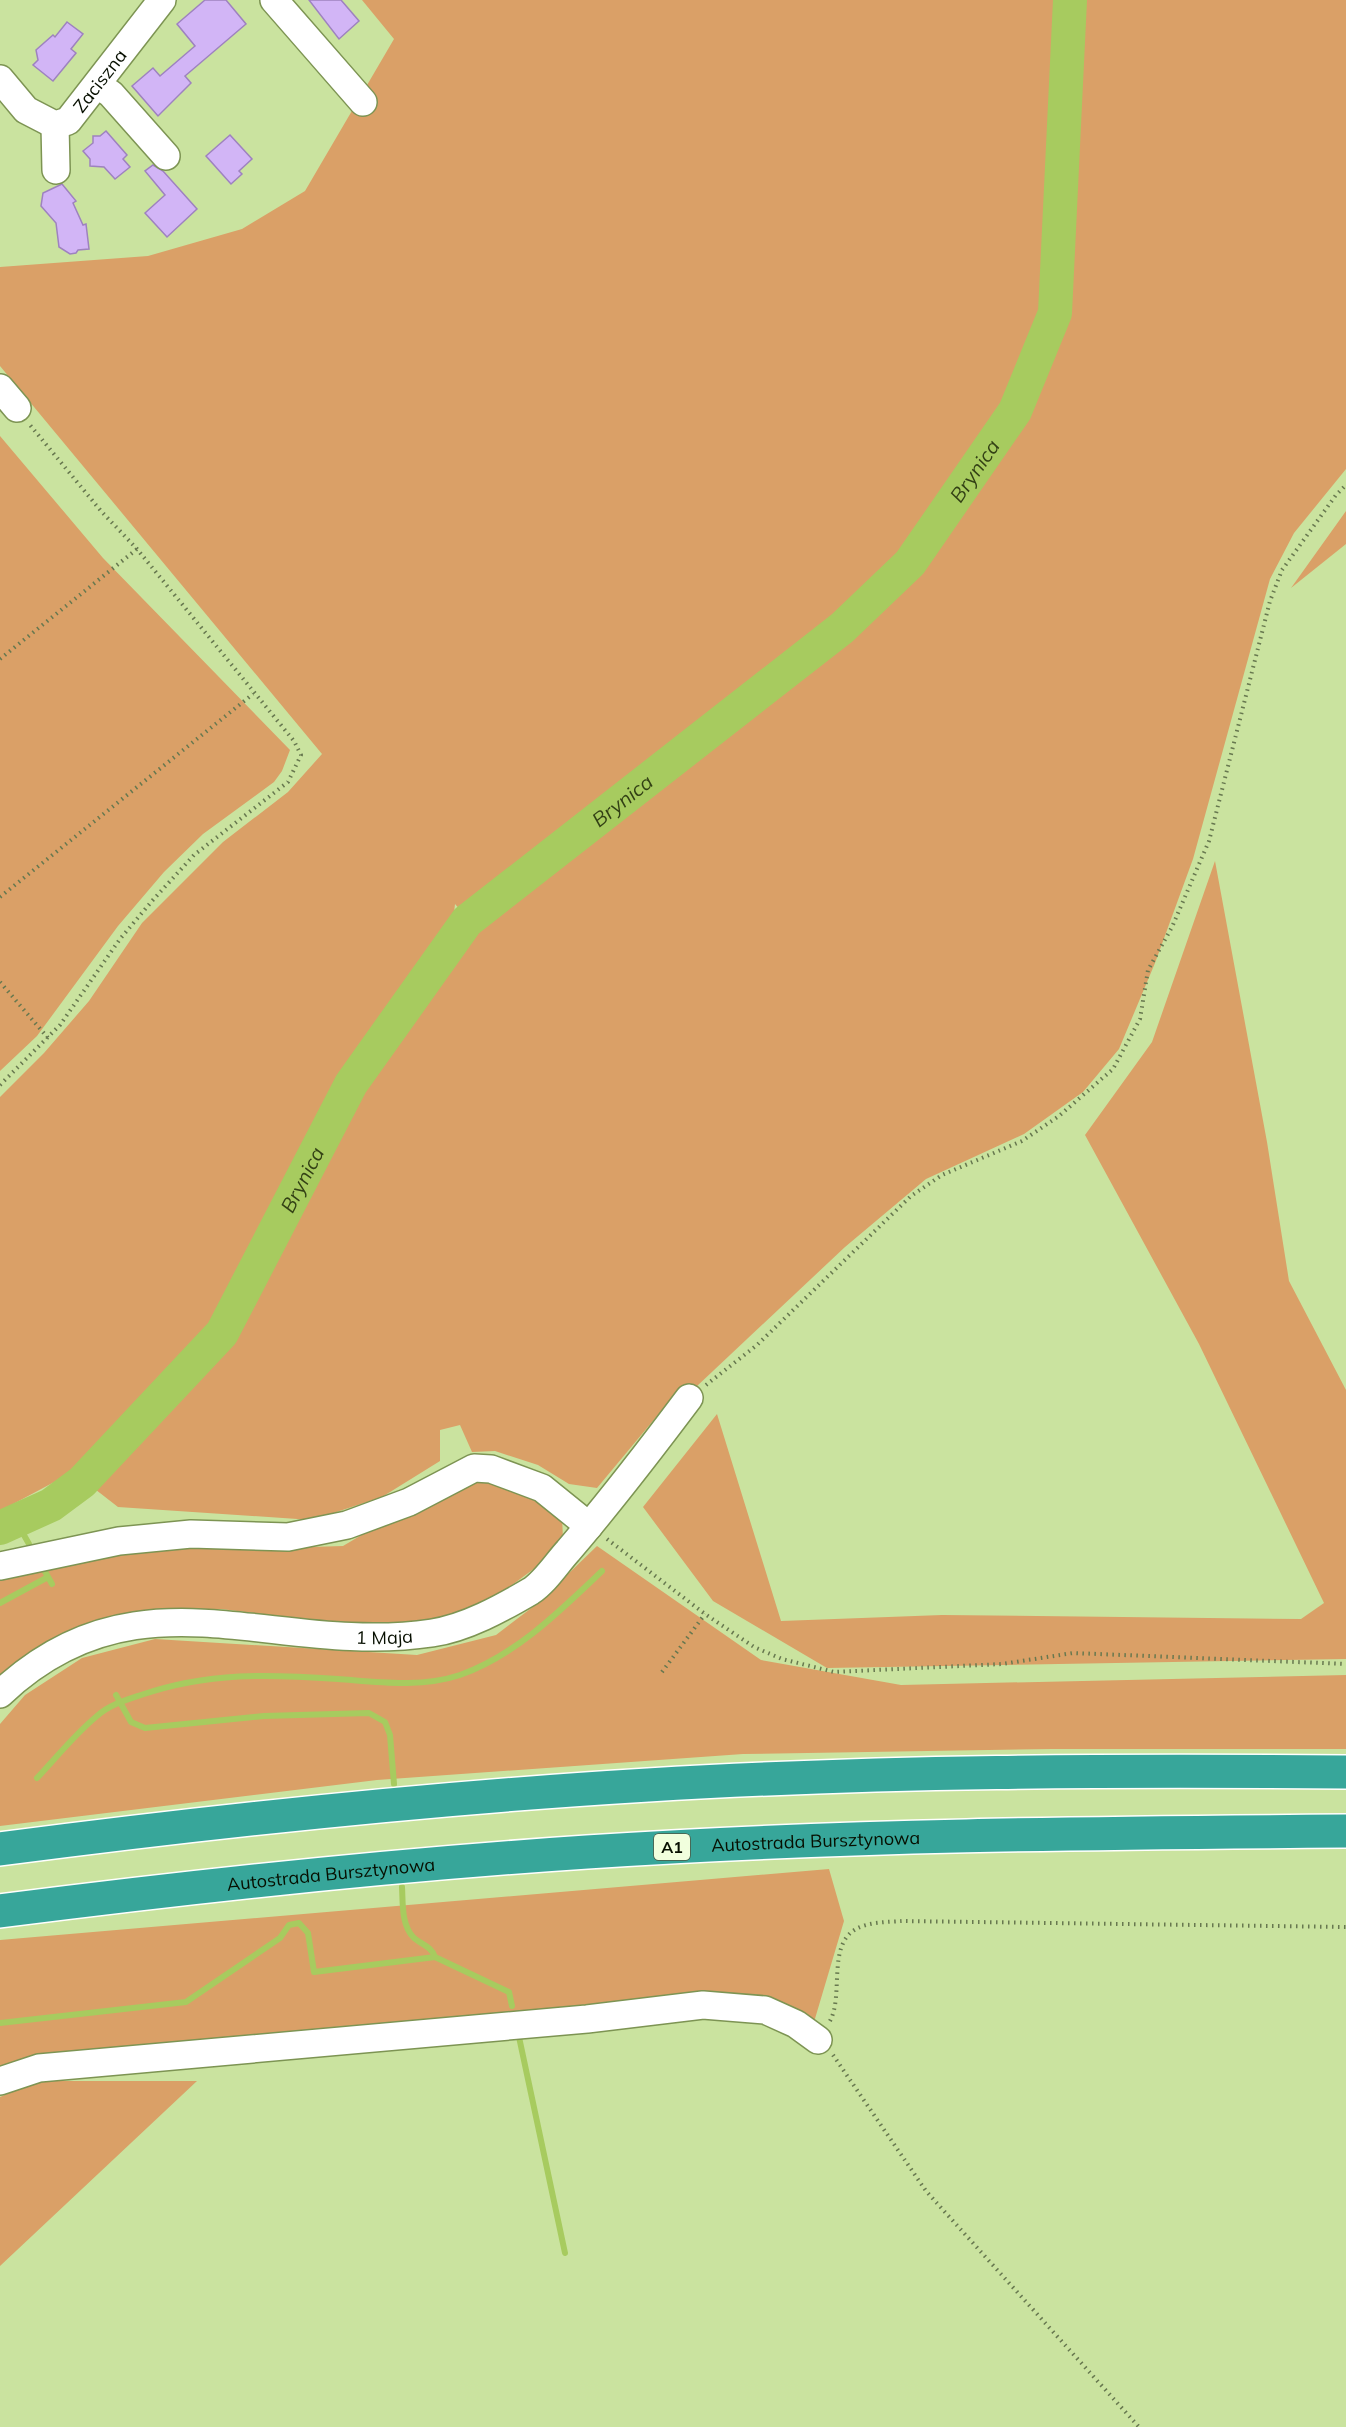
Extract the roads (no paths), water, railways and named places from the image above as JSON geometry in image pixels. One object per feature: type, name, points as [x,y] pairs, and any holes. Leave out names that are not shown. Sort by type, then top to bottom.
[{"type":"highway","points":[[0,1849],[306,1812],[657,1785],[991,1772],[1346,1772]]},
{"type":"highway","name":"Autostrada Bursztynowa","points":[[0,1911],[141,1893],[416,1865],[600,1851],[982,1835],[1346,1832]]},
{"type":"street","name":"Zaciszna","points":[[0,79],[26,110],[55,125],[68,120],[98,85],[162,0]]},
{"type":"street","points":[[274,0],[363,102]]},
{"type":"street","points":[[98,85],[111,94],[166,156]]},
{"type":"street","points":[[55,125],[56,170]]},
{"type":"street","name":"1 Maja","points":[[0,1694],[50,1654],[97,1634],[136,1624],[203,1622],[366,1638],[435,1633],[483,1617],[534,1589],[589,1526],[689,1398]]},
{"type":"street","points":[[0,1566],[143,1538],[191,1534],[288,1538],[347,1525],[409,1502],[474,1468],[491,1468],[542,1488],[589,1526]]},
{"type":"street","points":[[0,2081],[39,2068],[587,2019],[703,2005],[765,2010],[796,2024],[818,2040]]},
{"type":"waterway","name":"Brynica","points":[[0,1528],[51,1505],[82,1482],[222,1333],[351,1084],[467,921],[842,628],[910,563],[1015,411],[1055,313],[1070,0]]},
{"type":"waterway","points":[[16,1521],[29,1544]]},
{"type":"waterway","points":[[43,1568],[52,1584]]},
{"type":"waterway","points":[[37,1778],[73,1738],[102,1712],[124,1701],[190,1682],[239,1676],[288,1676],[415,1683],[460,1675],[500,1656],[518,1644],[553,1616],[602,1571]]},
{"type":"waterway","points":[[0,1603],[48,1577]]},
{"type":"waterway","points":[[116,1695],[131,1722],[145,1728],[264,1716],[369,1713],[385,1722],[390,1735],[394,1784]]},
{"type":"waterway","points":[[402,1887],[405,1920],[414,1938],[429,1948],[435,1957],[509,1992],[512,2006]]},
{"type":"waterway","points":[[0,2023],[186,2002],[280,1938],[289,1925],[299,1923],[308,1933],[314,1972],[435,1957]]},
{"type":"waterway","points":[[519,2037],[565,2253]]}]
